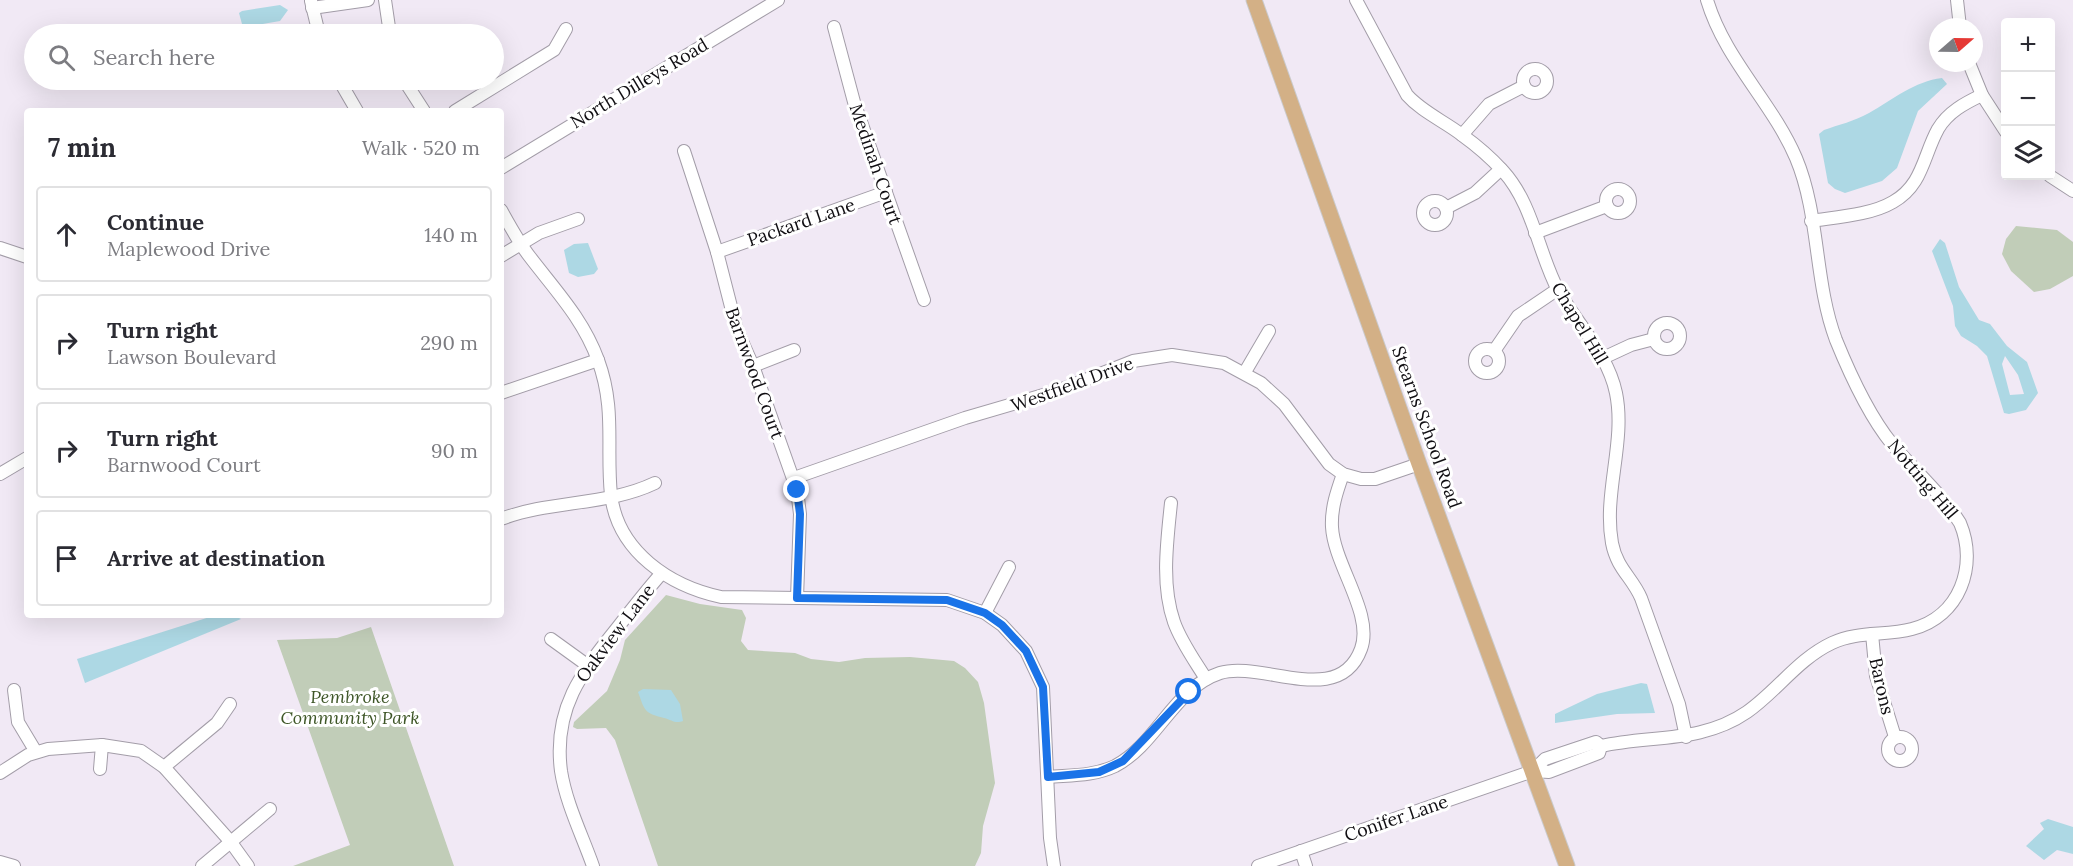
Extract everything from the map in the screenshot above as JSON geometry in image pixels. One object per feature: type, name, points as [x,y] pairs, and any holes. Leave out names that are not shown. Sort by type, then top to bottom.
[{"type":"main road","name":"Stearns School Road","points":[[1254,0],[1419,464],[1567,866]]},
{"type":"street","points":[[316,24],[311,4],[368,0]]},
{"type":"street","points":[[385,0],[389,24]]},
{"type":"street","name":"North Dilleys Road","points":[[504,166],[778,0]]},
{"type":"street","name":"Chapel Hill","points":[[1356,0],[1407,95],[1418,106],[1462,135],[1501,169],[1520,194],[1558,289],[1603,358],[1613,382],[1618,405],[1610,509],[1612,545],[1623,573],[1641,598],[1679,704],[1686,737]]},
{"type":"street","name":"Notting Hill","points":[[1533,771],[1545,759],[1596,742],[1601,746],[1686,737],[1718,728],[1746,713],[1808,657],[1823,648],[1845,638],[1912,629],[1930,622],[1947,609],[1959,592],[1965,576],[1967,543],[1955,515],[1880,427],[1838,344],[1831,322],[1802,176],[1790,146],[1729,53],[1707,0]]},
{"type":"street","points":[[1957,0],[1959,18]]},
{"type":"street","name":"Medinah Court","points":[[834,27],[854,102],[924,300]]},
{"type":"street","points":[[504,81],[554,50],[566,29]]},
{"type":"street","points":[[1973,72],[1982,95],[2002,126]]},
{"type":"street","points":[[1462,135],[1489,104],[1524,86]]},
{"type":"street","points":[[344,90],[354,108]]},
{"type":"street","points":[[410,90],[422,108]]},
{"type":"street","points":[[460,108],[489,90]]},
{"type":"street","points":[[1812,221],[1878,208],[1902,196],[1919,177],[1934,138],[1946,118],[1961,106],[1982,95]]},
{"type":"street","name":"Barnwood Court","points":[[684,151],[717,252],[736,330],[753,366],[794,478],[800,514],[797,598]]},
{"type":"street","points":[[1446,208],[1475,193],[1501,169]]},
{"type":"street","points":[[2055,179],[2073,191]]},
{"type":"street","name":"Packard Lane","points":[[717,252],[886,192]]},
{"type":"street","points":[[1535,233],[1607,206]]},
{"type":"street","points":[[504,215],[521,244],[573,311],[598,360],[609,402],[612,497],[618,519],[630,541],[661,574],[688,589],[722,597],[933,599],[958,603],[985,613],[1017,639],[1035,666],[1046,703],[1050,838],[1054,866]]},
{"type":"street","points":[[504,254],[539,233],[578,219]]},
{"type":"street","points":[[0,248],[24,256]]},
{"type":"street","points":[[1494,351],[1518,316],[1558,289]]},
{"type":"street","points":[[1245,372],[1269,331]]},
{"type":"street","points":[[1603,358],[1631,345],[1654,339]]},
{"type":"street","points":[[753,366],[794,350]]},
{"type":"street","name":"Westfield Drive","points":[[794,478],[966,418],[1057,392],[1133,361],[1156,356],[1188,356],[1224,363],[1245,372],[1284,404],[1329,464],[1343,474]]},
{"type":"street","points":[[504,392],[598,360]]},
{"type":"street","points":[[0,474],[24,460]]},
{"type":"street","points":[[1048,777],[1099,772],[1123,761],[1189,692],[1206,679],[1220,673],[1237,671],[1316,680],[1327,679],[1342,672],[1356,658],[1361,648],[1363,630],[1335,548],[1332,528],[1335,500],[1343,474],[1361,479],[1375,479],[1419,464]]},
{"type":"street","points":[[504,518],[543,506],[636,492],[655,483]]},
{"type":"street","points":[[1171,503],[1166,578],[1168,602],[1174,624],[1206,679]]},
{"type":"street","points":[[985,613],[1009,567]]},
{"type":"street","name":"Oakview Lane","points":[[593,866],[566,790],[560,750],[567,705],[587,665],[661,574]]},
{"type":"street","name":"Barons","points":[[1872,634],[1876,676],[1895,737]]},
{"type":"street","points":[[551,639],[587,665]]},
{"type":"street","points":[[14,690],[18,722],[36,752]]},
{"type":"street","points":[[164,767],[217,723],[230,705]]},
{"type":"street","points":[[100,769],[102,745]]},
{"type":"street","points":[[0,773],[36,752],[57,748],[102,745],[141,751],[164,767],[230,841],[248,866]]},
{"type":"street","name":"Conifer Lane","points":[[1258,866],[1533,771]]},
{"type":"street","points":[[202,866],[270,809]]},
{"type":"street","points":[[1301,851],[1306,866]]},
{"type":"street","points":[[0,862],[14,866]]},
{"type":"green space","points":[[2016,226],[2057,230],[2073,242],[2073,276],[2050,289],[2034,292],[2011,271],[2002,254],[2006,239]]},
{"type":"green space","points":[[666,595],[700,604],[742,610],[746,618],[741,641],[748,650],[795,653],[811,659],[839,662],[865,658],[910,657],[954,661],[965,668],[978,682],[984,703],[995,783],[983,826],[981,853],[975,866],[658,866],[615,740],[606,728],[577,729],[573,727],[574,722],[607,691],[620,660],[625,640]]},
{"type":"green space","name":"Pembroke Community Park","points":[[371,627],[454,866],[293,866],[350,845],[277,640],[337,638]]},
{"type":"water","points":[[280,5],[288,10],[280,21],[263,24],[242,24],[239,13]]},
{"type":"water","points":[[1942,78],[1947,84],[1918,111],[1897,168],[1882,181],[1845,193],[1828,183],[1819,134],[1824,130],[1864,116],[1913,87]]},
{"type":"water","points":[[1940,239],[1945,243],[1959,287],[1979,320],[1990,324],[2007,346],[2027,362],[2038,393],[2026,410],[2004,413],[1987,356],[1977,346],[1961,336],[1955,326],[1953,306],[1932,251]],"holes":[[[2005,356],[2018,375],[2024,394],[2010,395],[2002,364]]]},
{"type":"water","points":[[588,243],[598,269],[594,274],[578,277],[569,273],[564,250],[574,244]]},
{"type":"water","points":[[207,618],[241,619],[85,683],[77,659]]},
{"type":"water","points":[[1641,683],[1647,684],[1655,713],[1617,714],[1555,723],[1555,714],[1597,694]]},
{"type":"water","points":[[643,689],[671,690],[680,704],[683,721],[676,722],[649,713],[638,692]]},
{"type":"water","points":[[2048,819],[2073,827],[2073,854],[2057,850],[2044,860],[2026,846],[2044,829],[2040,823]]},
{"type":"route","points":[[797,490],[800,514],[797,598],[947,600],[985,613],[1002,625],[1026,651],[1043,687],[1046,703],[1048,777],[1099,772],[1123,761],[1189,692]]}]
